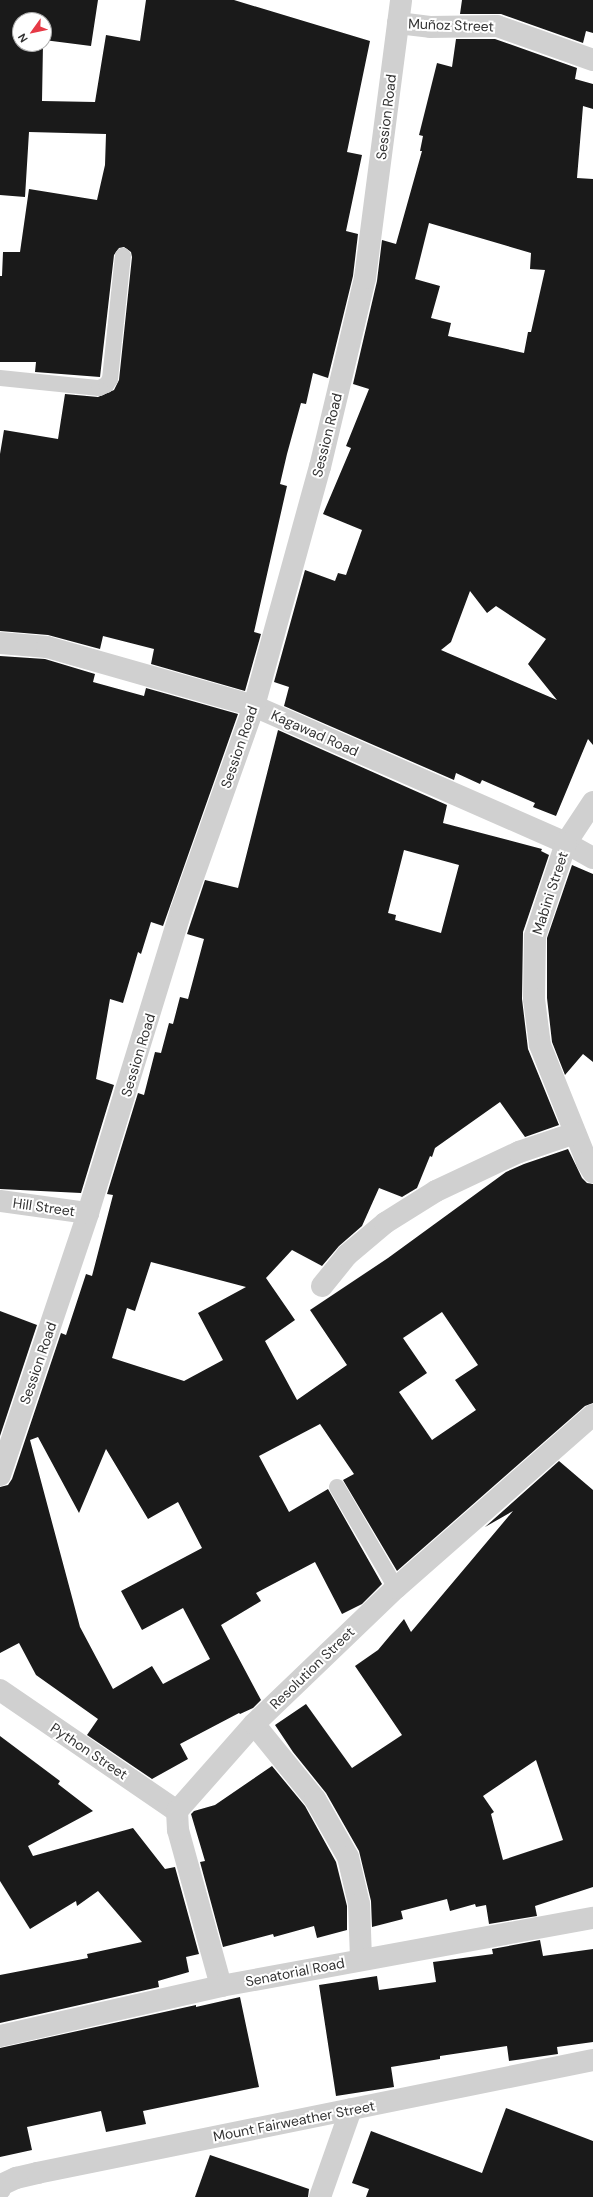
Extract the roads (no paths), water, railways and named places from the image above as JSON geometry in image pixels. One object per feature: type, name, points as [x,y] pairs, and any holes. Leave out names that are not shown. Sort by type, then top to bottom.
[{"type":"street","name":"Session Road","points":[[0,1475],[88,1213],[181,911],[254,706],[320,467],[365,278],[401,0]]},
{"type":"street","name":"Muñoz Street","points":[[398,23],[430,27],[496,26],[593,60]]},
{"type":"street","name":"Kagawad Road","points":[[0,643],[47,648],[254,706],[566,843],[593,858]]},
{"type":"street","name":"Mabini Street","points":[[593,802],[566,843],[535,936],[534,999],[540,1045],[587,1162],[593,1172]]},
{"type":"street","points":[[322,1286],[347,1255],[385,1223],[436,1191],[519,1152],[575,1133]]},
{"type":"street","name":"Hill Street","points":[[0,1201],[88,1213]]},
{"type":"street","name":"Resolution Street","points":[[177,1811],[254,1724],[396,1588],[593,1416]]},
{"type":"street","name":"Python Street","points":[[0,1690],[177,1811]]},
{"type":"street","points":[[254,1724],[315,1799],[348,1857],[359,1904],[361,1959]]},
{"type":"street","points":[[177,1811],[178,1830],[221,1986]]},
{"type":"street","name":"Senatorial Road","points":[[0,2036],[221,1986],[361,1959],[593,1918]]},
{"type":"street","name":"Mount Fairweather Street","points":[[0,2189],[1,2185],[16,2178],[593,2060]]},
{"type":"street","points":[[320,2197],[351,2109]]},
{"type":"lane","points":[[0,378],[99,388],[106,385],[110,379],[123,256]]},
{"type":"lane","points":[[337,1487],[396,1588]]}]
